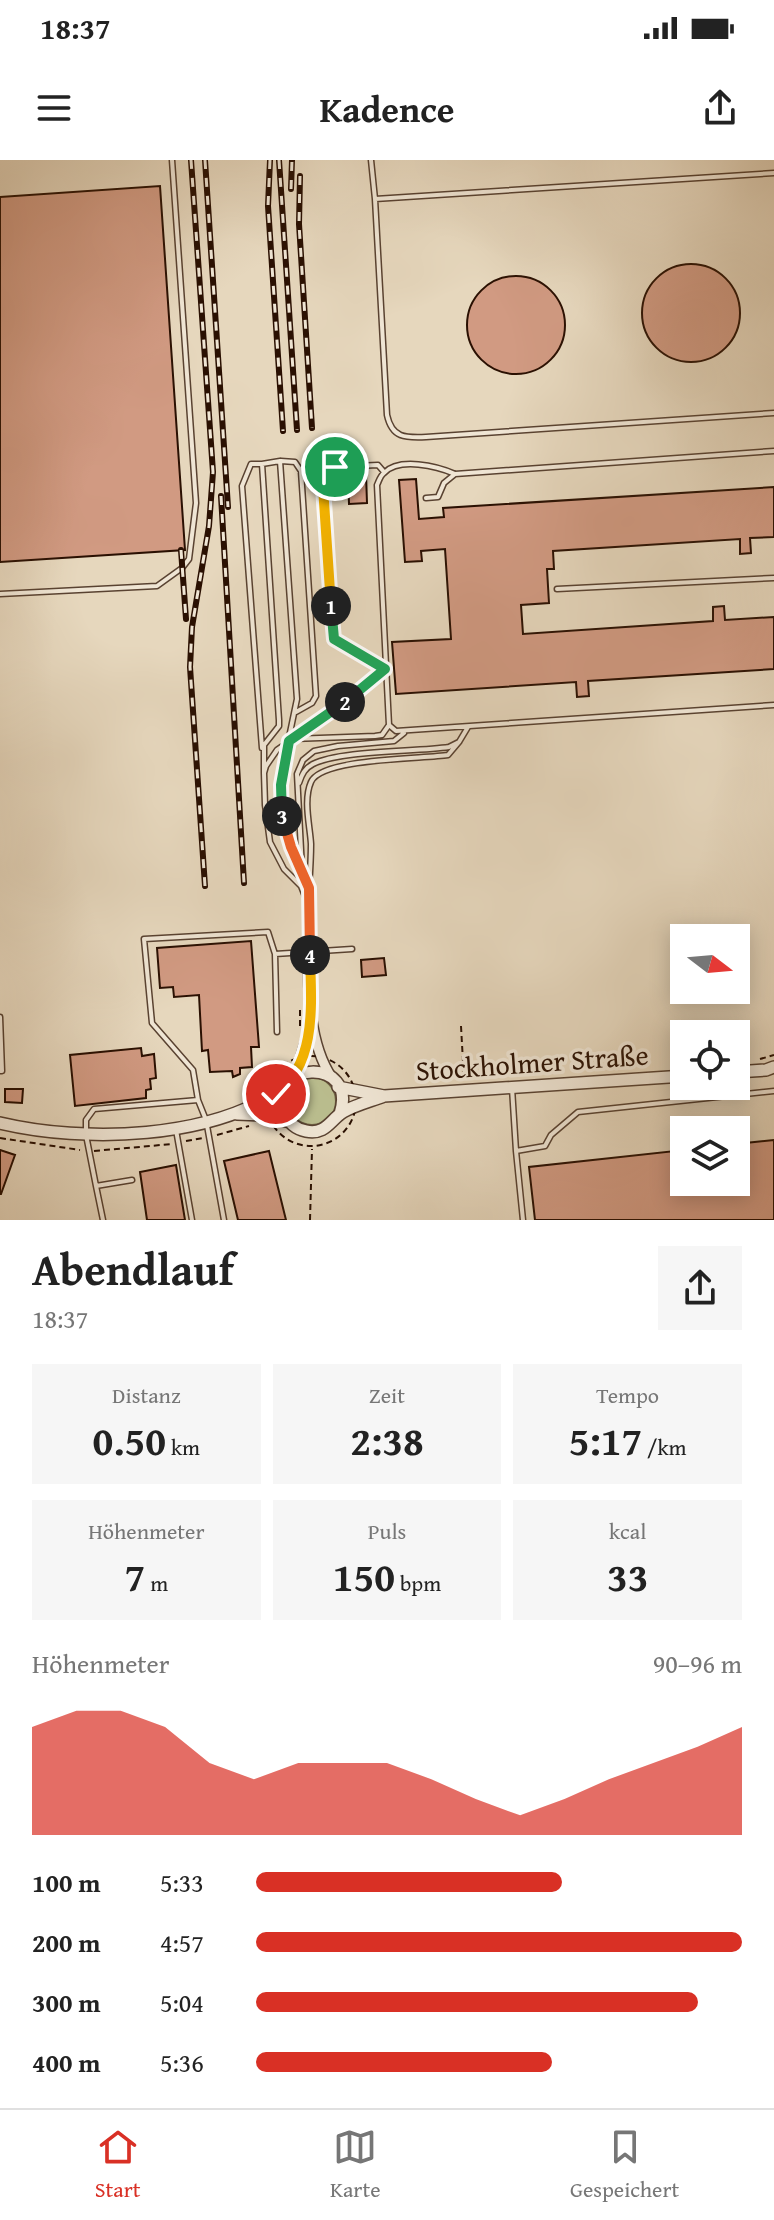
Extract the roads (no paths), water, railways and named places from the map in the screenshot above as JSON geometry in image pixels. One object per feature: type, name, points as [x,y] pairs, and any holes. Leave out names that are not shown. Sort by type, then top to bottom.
[{"type":"street","points":[[309,906],[311,1024],[319,1057],[343,1099],[340,1114]]},
{"type":"street","points":[[290,1122],[282,1106],[295,1056],[311,1024]]},
{"type":"street","points":[[750,1071],[774,1067]]},
{"type":"street","name":"Stockholmer Straße","points":[[0,1123],[52,1133],[86,1135],[126,1135],[176,1128],[233,1114],[266,1099],[310,1070],[355,1090],[384,1096],[670,1077]]},
{"type":"street","name":"Stockholmer Straße","points":[[233,1114],[269,1117],[290,1122],[302,1130],[317,1131],[331,1125],[340,1114],[384,1096]]},
{"type":"lane","points":[[0,594],[157,586],[189,559],[196,503],[172,160]]},
{"type":"lane","points":[[371,160],[387,415],[396,434],[407,438],[426,437],[774,413]]},
{"type":"lane","points":[[375,199],[774,173]]},
{"type":"lane","points":[[290,740],[382,735],[389,725],[377,485],[384,472],[395,467],[432,464],[455,474],[774,451]]},
{"type":"lane","points":[[280,461],[296,712],[282,771],[281,810],[283,825],[309,888]]},
{"type":"lane","points":[[296,712],[312,703],[316,696],[301,471],[295,462],[251,464],[242,486],[266,823],[270,842],[284,869],[301,886],[309,906]]},
{"type":"lane","points":[[262,464],[279,720],[279,726],[263,750]]},
{"type":"lane","points":[[384,472],[378,465],[335,467],[324,478],[323,487],[334,639],[385,669]]},
{"type":"lane","points":[[426,498],[438,497],[444,483],[455,474]]},
{"type":"lane","points":[[557,589],[774,578]]},
{"type":"lane","points":[[264,773],[277,750],[342,705],[385,669]]},
{"type":"lane","points":[[389,725],[396,731],[406,731],[774,705]]},
{"type":"lane","points":[[309,906],[311,844],[308,793],[315,776],[322,771],[352,764],[448,755],[468,727]]},
{"type":"lane","points":[[302,869],[297,789],[299,766],[314,751],[394,741],[406,731]]},
{"type":"lane","points":[[297,789],[303,772],[311,764],[324,760],[436,749],[459,742]]},
{"type":"lane","points":[[224,1220],[206,1120],[198,1100],[193,1070],[152,1023],[144,939],[268,932],[275,954],[277,1032]]},
{"type":"lane","points":[[275,954],[352,949]]},
{"type":"lane","points":[[0,1017],[0,1071]]},
{"type":"lane","points":[[512,1088],[523,1220]]},
{"type":"lane","points":[[516,1151],[545,1146],[551,1135],[578,1112],[774,1091]]},
{"type":"lane","points":[[103,1220],[86,1135],[86,1120],[94,1109],[198,1100]]},
{"type":"lane","points":[[176,1128],[192,1220]]},
{"type":"lane","points":[[96,1186],[132,1180]]},
{"type":"railway","points":[[191,160],[213,472],[209,526],[192,627],[190,667],[205,886]]},
{"type":"railway","points":[[205,160],[228,507]]},
{"type":"railway","points":[[270,160],[268,206],[283,431]]},
{"type":"railway","points":[[279,160],[297,430]]},
{"type":"railway","points":[[291,189],[292,160]]},
{"type":"railway","points":[[300,176],[299,224],[312,428]]},
{"type":"railway","points":[[221,496],[244,883]]},
{"type":"railway","points":[[181,550],[186,619]]}]
